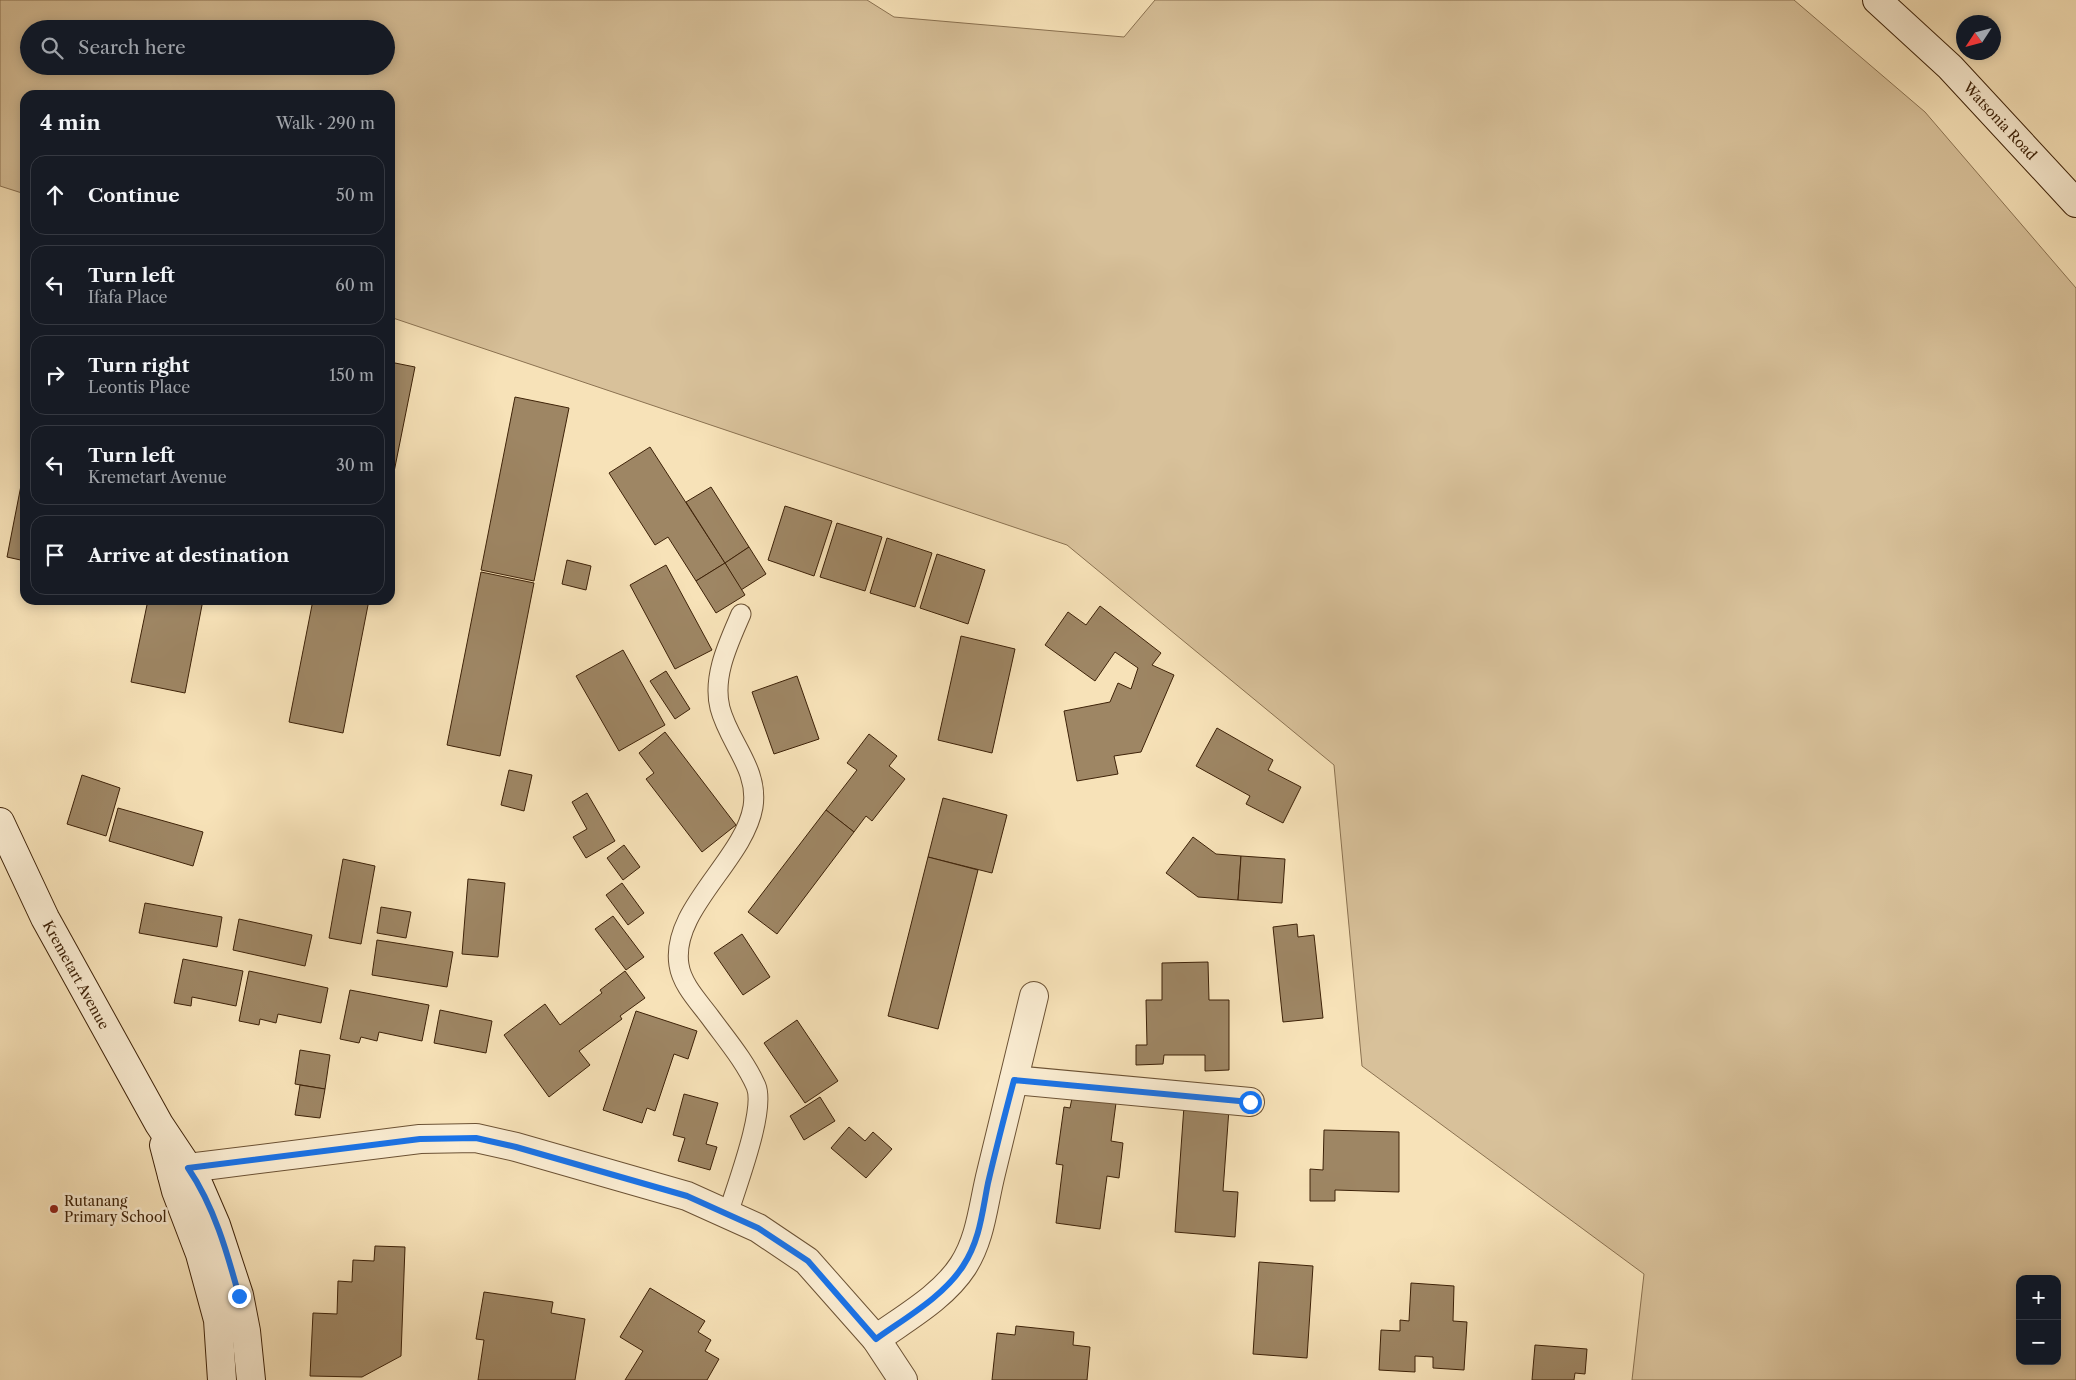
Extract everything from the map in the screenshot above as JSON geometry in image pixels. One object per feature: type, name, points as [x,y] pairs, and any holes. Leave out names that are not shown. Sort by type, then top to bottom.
[{"type":"street","name":"Watsonia Road","points":[[1877,0],[1950,67],[2076,203]]},
{"type":"street","name":"Kremetart Avenue","points":[[0,822],[44,918],[159,1124],[180,1171],[201,1190],[230,1262],[246,1330],[251,1380]]},
{"type":"street","points":[[876,1339],[924,1305],[946,1286],[962,1266],[980,1231],[988,1184],[1034,996]]},
{"type":"street","points":[[1014,1080],[1250,1102]]},
{"type":"street","points":[[180,1171],[420,1139],[476,1138],[516,1147],[687,1196],[758,1228],[808,1261],[876,1339],[903,1380]]},
{"type":"street","name":"Kremetart Avenue","points":[[180,1171],[176,1191],[200,1254],[218,1320],[222,1380]]},
{"type":"lane","points":[[728,1214],[758,1106],[757,1088],[743,1062],[684,981],[678,964],[680,939],[694,910],[728,859],[748,824],[752,809],[754,796],[752,778],[724,719],[718,695],[724,653],[741,614]]},
{"type":"shaded area","points":[[0,0],[867,0],[894,17],[1124,37],[1155,0],[1794,0],[1925,112],[2076,288],[2076,1380],[1632,1380],[1644,1274],[1362,1066],[1334,765],[1067,545],[395,319],[395,90],[20,90],[20,192],[0,186]]},
{"type":"building","points":[[395,363],[415,367],[395,467]]},
{"type":"building","points":[[515,397],[569,408],[534,581],[481,570]]},
{"type":"building","points":[[650,447],[725,563],[696,581],[668,537],[655,545],[609,473]]},
{"type":"building","points":[[711,487],[749,547],[725,563],[686,502]]},
{"type":"building","points":[[20,491],[20,560],[7,557]]},
{"type":"building","points":[[785,506],[832,521],[814,576],[768,560]]},
{"type":"building","points":[[837,523],[882,537],[865,591],[820,577]]},
{"type":"building","points":[[887,538],[932,553],[915,607],[870,593]]},
{"type":"building","points":[[749,547],[766,574],[741,590],[725,563]]},
{"type":"building","points":[[937,554],[985,570],[968,624],[920,608]]},
{"type":"building","points":[[567,560],[591,566],[586,590],[562,584]]},
{"type":"building","points":[[725,563],[745,595],[716,613],[696,581]]},
{"type":"building","points":[[666,565],[712,650],[675,669],[630,585]]},
{"type":"building","points":[[481,572],[534,583],[500,756],[447,745]]},
{"type":"building","points":[[147,605],[202,605],[185,693],[131,682]]},
{"type":"building","points":[[312,605],[368,605],[343,733],[289,722]]},
{"type":"building","points":[[1100,606],[1161,653],[1152,665],[1174,675],[1141,752],[1114,756],[1118,774],[1077,781],[1064,711],[1110,702],[1118,683],[1131,689],[1138,668],[1115,652],[1095,681],[1045,645],[1068,612],[1086,625]]},
{"type":"building","points":[[961,636],[1015,649],[992,753],[938,740]]},
{"type":"building","points":[[623,650],[665,725],[619,751],[576,676]]},
{"type":"building","points":[[666,671],[690,709],[675,719],[650,681]]},
{"type":"building","points":[[797,676],[819,739],[774,754],[752,692]]},
{"type":"building","points":[[1217,728],[1273,760],[1268,770],[1301,787],[1283,823],[1246,804],[1250,796],[1196,766]]},
{"type":"building","points":[[665,732],[736,825],[702,852],[646,779],[654,773],[639,753]]},
{"type":"building","points":[[869,734],[897,756],[889,766],[905,779],[872,821],[866,816],[854,832],[826,810],[857,770],[847,763]]},
{"type":"building","points":[[509,770],[532,775],[524,811],[501,805]]},
{"type":"building","points":[[82,775],[120,788],[106,836],[67,824]]},
{"type":"building","points":[[587,793],[615,841],[586,858],[573,837],[587,829],[572,802]]},
{"type":"building","points":[[943,798],[1007,815],[992,873],[928,857]]},
{"type":"building","points":[[118,808],[203,832],[193,866],[109,841]]},
{"type":"building","points":[[826,810],[854,832],[777,934],[748,912]]},
{"type":"building","points":[[1193,837],[1216,854],[1241,856],[1238,900],[1198,897],[1166,873]]},
{"type":"building","points":[[624,845],[640,867],[623,880],[607,858]]},
{"type":"building","points":[[1241,856],[1285,859],[1282,903],[1238,900]]},
{"type":"building","points":[[928,857],[978,870],[938,1029],[888,1016]]},
{"type":"building","points":[[343,859],[375,866],[361,944],[329,938]]},
{"type":"building","points":[[468,879],[505,883],[498,957],[462,954]]},
{"type":"building","points":[[622,883],[644,913],[628,925],[606,895]]},
{"type":"building","points":[[145,903],[222,917],[217,947],[139,933]]},
{"type":"building","points":[[381,907],[411,912],[406,938],[377,933]]},
{"type":"building","points":[[613,916],[644,957],[626,970],[595,929]]},
{"type":"building","points":[[239,919],[312,935],[305,966],[233,950]]},
{"type":"building","points":[[1297,924],[1298,937],[1314,935],[1323,1018],[1283,1022],[1273,927]]},
{"type":"building","points":[[742,934],[770,977],[743,995],[714,953]]},
{"type":"building","points":[[377,940],[453,952],[447,987],[372,975]]},
{"type":"building","points":[[183,959],[243,971],[236,1006],[192,997],[191,1006],[174,1003]]},
{"type":"building","points":[[1208,962],[1209,1000],[1229,1000],[1229,1070],[1205,1071],[1205,1055],[1164,1055],[1163,1064],[1136,1065],[1136,1045],[1147,1045],[1146,1000],[1162,1000],[1162,963]]},
{"type":"building","points":[[249,971],[328,988],[321,1023],[278,1014],[276,1023],[260,1019],[259,1025],[239,1021]]},
{"type":"building","points":[[625,971],[645,998],[620,1016],[622,1019],[579,1051],[590,1065],[549,1097],[504,1035],[545,1004],[560,1025],[602,993],[600,990]]},
{"type":"building","points":[[350,990],[429,1005],[422,1041],[379,1032],[377,1041],[361,1037],[359,1043],[340,1039]]},
{"type":"building","points":[[440,1010],[492,1021],[486,1053],[434,1043]]},
{"type":"building","points":[[636,1011],[697,1031],[688,1059],[674,1054],[655,1111],[647,1108],[642,1123],[603,1110]]},
{"type":"building","points":[[797,1020],[838,1081],[805,1103],[764,1043]]},
{"type":"building","points":[[300,1050],[330,1055],[325,1089],[295,1084]]},
{"type":"building","points":[[300,1085],[325,1089],[320,1118],[295,1115]]},
{"type":"building","points":[[684,1094],[718,1103],[706,1144],[717,1147],[710,1170],[678,1161],[685,1138],[673,1135]]},
{"type":"building","points":[[820,1097],[835,1121],[804,1140],[790,1116]]},
{"type":"building","points":[[1072,1098],[1116,1103],[1111,1141],[1123,1143],[1119,1178],[1107,1176],[1100,1229],[1056,1223],[1063,1165],[1056,1164],[1064,1107],[1070,1108]]},
{"type":"building","points":[[1184,1106],[1229,1109],[1223,1191],[1238,1192],[1235,1237],[1175,1232]]},
{"type":"building","points":[[849,1127],[865,1141],[873,1132],[892,1149],[866,1178],[831,1148]]},
{"type":"building","points":[[1324,1130],[1399,1132],[1399,1192],[1335,1190],[1335,1201],[1310,1201],[1310,1169],[1323,1170]]},
{"type":"building","points":[[375,1246],[405,1247],[401,1356],[362,1377],[310,1376],[313,1313],[337,1314],[338,1281],[352,1282],[353,1260],[374,1261]]},
{"type":"building","points":[[1259,1262],[1313,1266],[1307,1358],[1253,1354]]},
{"type":"building","points":[[1411,1283],[1454,1286],[1453,1321],[1467,1322],[1464,1370],[1433,1368],[1433,1357],[1415,1356],[1415,1372],[1379,1370],[1381,1330],[1400,1331],[1400,1320],[1409,1321]]},
{"type":"building","points":[[650,1288],[705,1321],[698,1332],[711,1340],[705,1351],[719,1359],[707,1380],[625,1380],[643,1351],[620,1337]]},
{"type":"building","points":[[484,1292],[553,1302],[551,1313],[585,1319],[575,1380],[478,1380],[484,1340],[476,1339]]},
{"type":"building","points":[[1016,1326],[1074,1332],[1073,1345],[1090,1347],[1087,1380],[992,1380],[997,1333],[1015,1335]]},
{"type":"building","points":[[1535,1345],[1587,1349],[1585,1374],[1575,1373],[1574,1380],[1532,1380]]},
{"type":"place","name":"Rutanang Primary School","points":[[54,1209]]},
{"type":"route","points":[[239,1296],[230,1262],[216,1225],[197,1181],[188,1168],[420,1139],[476,1138],[516,1147],[687,1196],[758,1228],[808,1261],[876,1339],[924,1305],[946,1286],[962,1266],[980,1231],[988,1184],[1014,1080],[1250,1102]]}]
